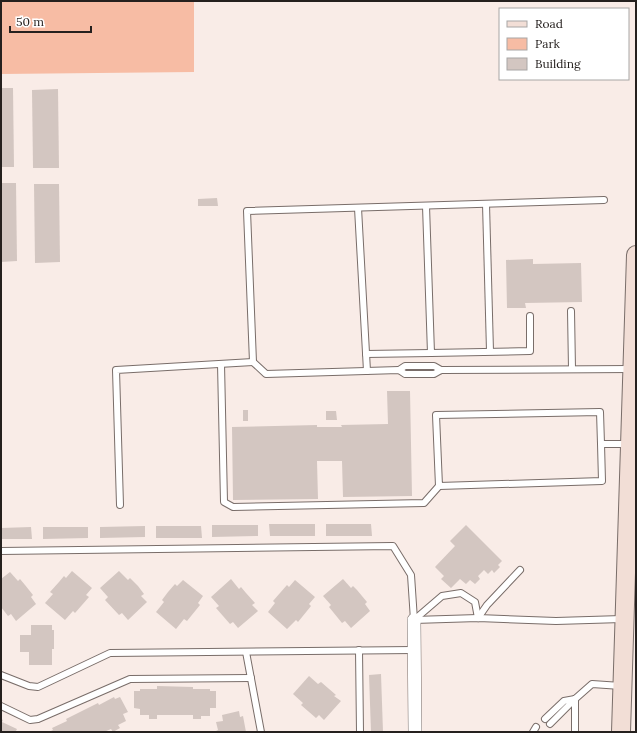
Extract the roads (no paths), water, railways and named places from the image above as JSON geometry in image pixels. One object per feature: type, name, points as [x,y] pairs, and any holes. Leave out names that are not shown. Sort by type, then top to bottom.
[{"type":"main road","points":[[621,732],[627,611],[636,255]]},
{"type":"street","points":[[414,620],[415,732]]},
{"type":"lane","points":[[604,200],[247,212],[253,362],[266,374],[399,370],[405,366],[434,366],[441,370],[632,368]]},
{"type":"lane","points":[[486,204],[490,351]]},
{"type":"lane","points":[[426,206],[431,353]]},
{"type":"lane","points":[[358,208],[367,371]]},
{"type":"lane","points":[[571,311],[572,369]]},
{"type":"lane","points":[[366,354],[530,351],[530,316]]},
{"type":"lane","points":[[120,506],[116,370],[253,362]]},
{"type":"lane","points":[[221,364],[224,502],[233,507],[424,503],[439,486],[436,415],[600,412],[602,481],[439,486]]},
{"type":"lane","points":[[601,444],[632,435]]},
{"type":"lane","points":[[1,551],[393,546],[411,575],[414,620]]},
{"type":"lane","points":[[478,618],[486,605],[520,570]]},
{"type":"lane","points":[[414,620],[442,596],[461,593],[475,602],[478,618]]},
{"type":"lane","points":[[414,620],[478,618],[556,621],[627,611]]},
{"type":"lane","points":[[359,650],[360,732]]},
{"type":"lane","points":[[1,675],[29,686],[38,687],[110,653],[414,650]]},
{"type":"lane","points":[[246,652],[262,732]]},
{"type":"lane","points":[[1,706],[30,720],[38,720],[130,679],[251,678]]},
{"type":"lane","points":[[547,722],[564,701],[575,700],[592,684],[623,686]]},
{"type":"lane","points":[[575,700],[575,732]]}]
